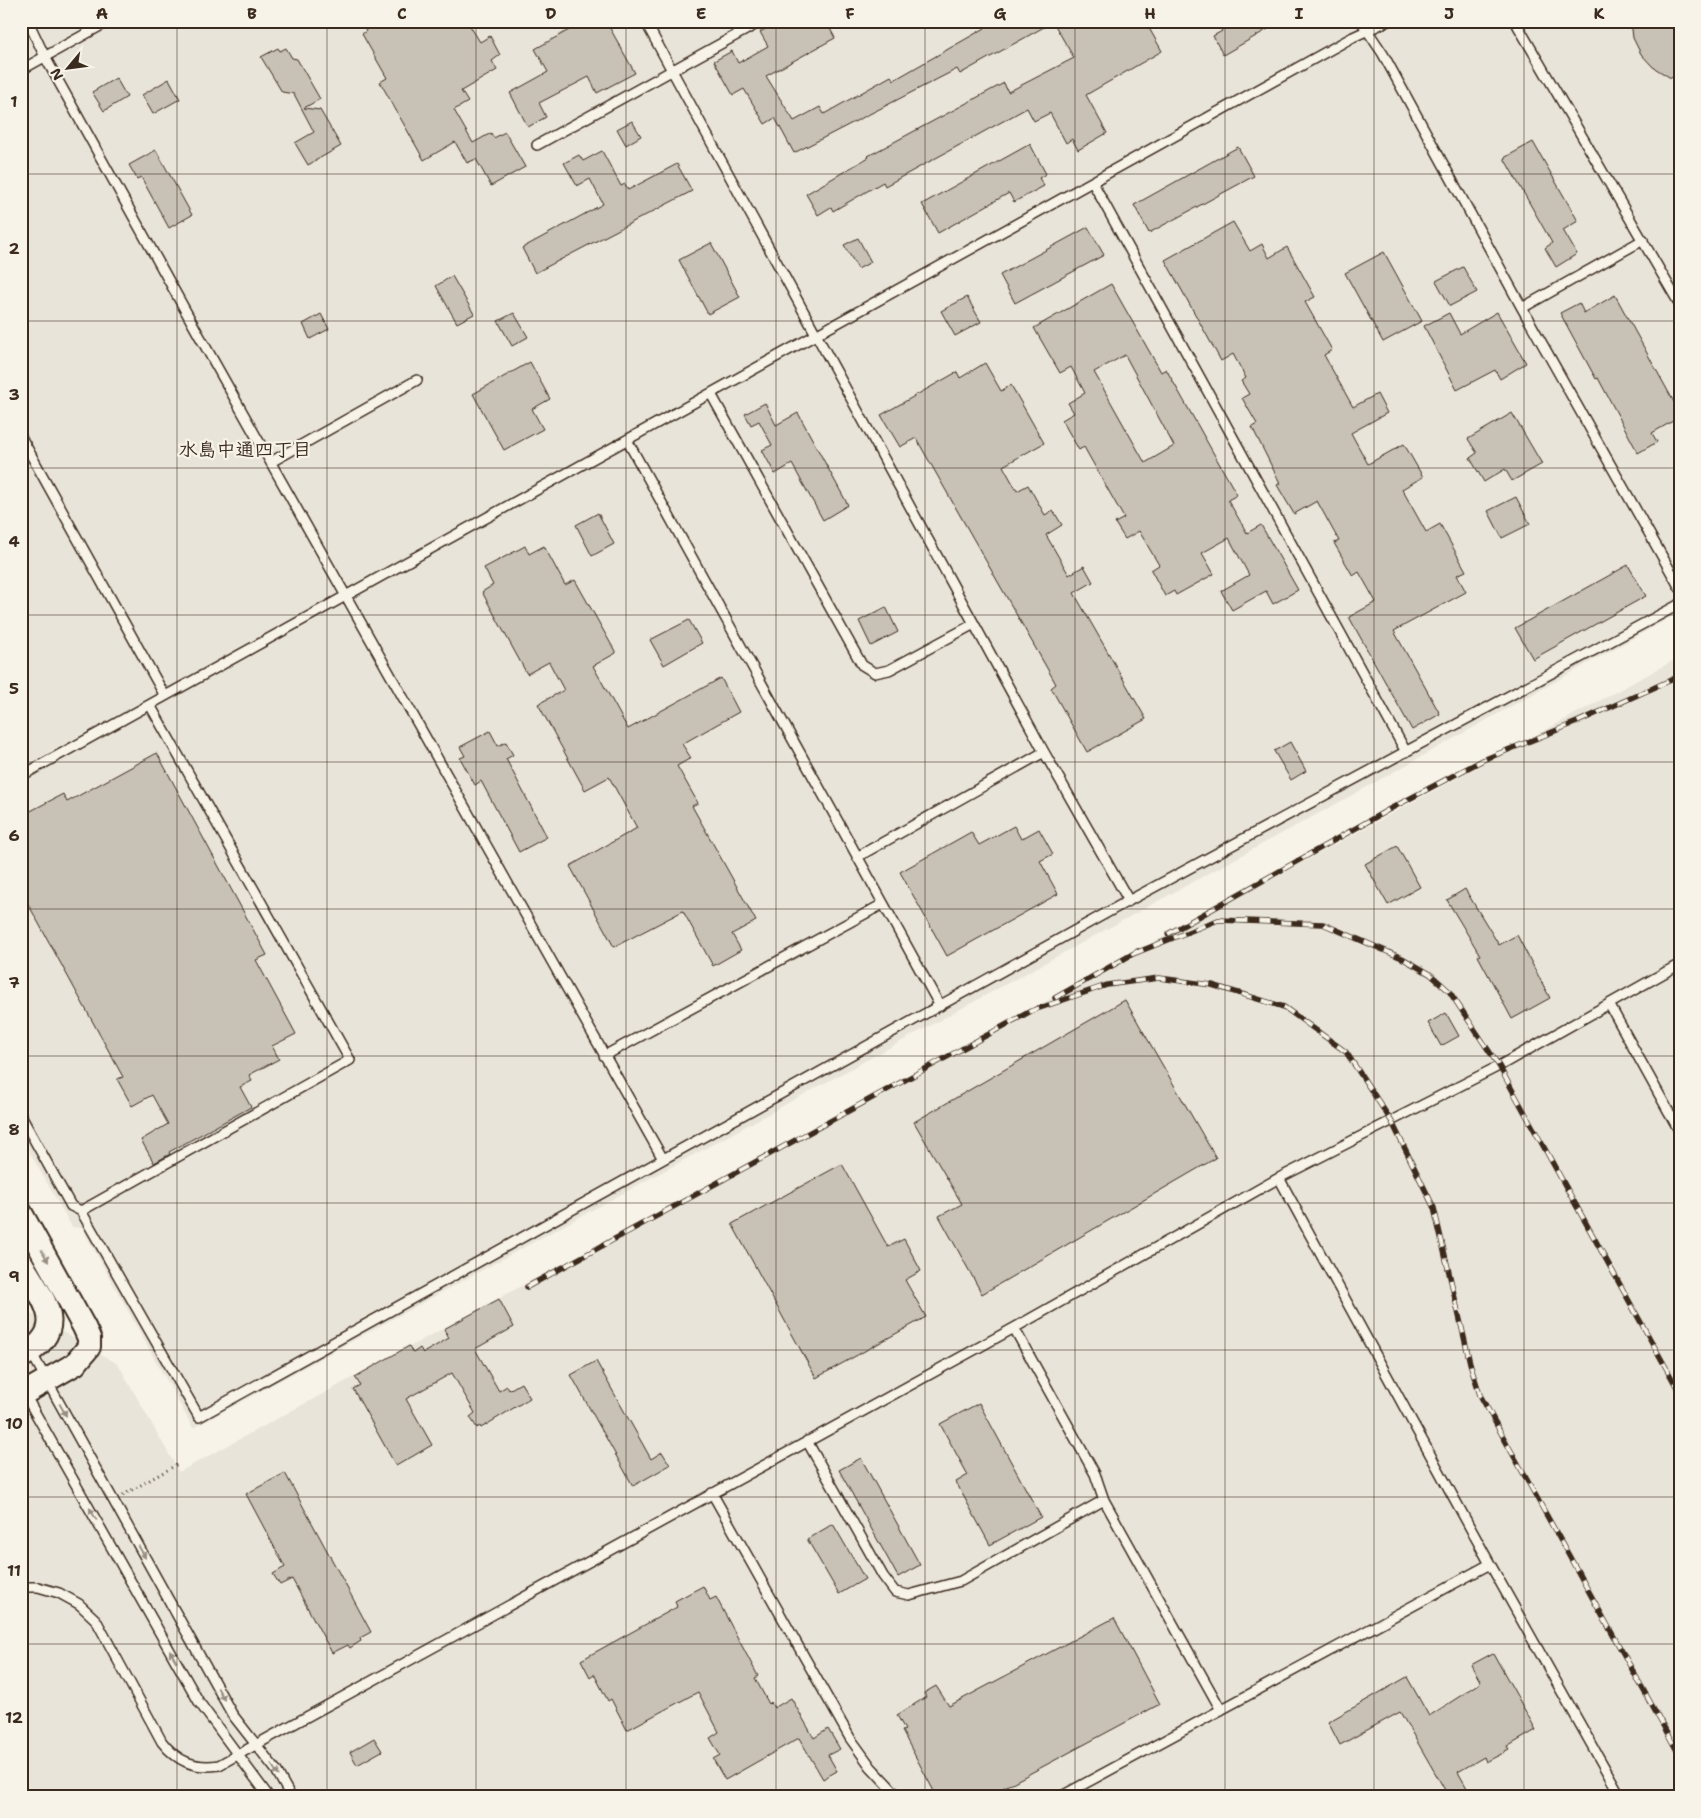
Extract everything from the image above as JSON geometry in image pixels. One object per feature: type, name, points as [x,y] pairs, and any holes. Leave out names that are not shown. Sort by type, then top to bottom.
[{"type":"street","points":[[21,1213],[89,1338],[89,1347],[84,1356],[47,1381],[22,1393]]},
{"type":"street","points":[[21,1262],[51,1318],[50,1330],[45,1338],[26,1354]]},
{"type":"lane","points":[[28,21],[45,57],[663,1159]]},
{"type":"lane","points":[[21,70],[109,21]]},
{"type":"lane","points":[[645,21],[1044,752],[1129,901]]},
{"type":"lane","points":[[537,146],[762,21]]},
{"type":"lane","points":[[1361,21],[1383,54],[1522,308],[1680,588]]},
{"type":"lane","points":[[21,776],[1093,183],[1353,37],[1388,21]]},
{"type":"lane","points":[[1515,21],[1680,305]]},
{"type":"lane","points":[[1093,183],[1406,752]]},
{"type":"lane","points":[[1522,308],[1643,240]]},
{"type":"lane","points":[[271,462],[417,380]]},
{"type":"lane","points":[[711,394],[862,665],[875,673],[889,670],[974,624]]},
{"type":"lane","points":[[21,437],[165,696]]},
{"type":"lane","points":[[627,440],[940,1006]]},
{"type":"lane","points":[[21,1116],[71,1206],[81,1212],[199,1417],[1129,901],[1680,604]]},
{"type":"lane","points":[[81,1212],[350,1060],[150,705]]},
{"type":"lane","points":[[857,857],[1044,752]]},
{"type":"lane","points":[[604,1056],[883,904]]},
{"type":"lane","points":[[21,1587],[38,1587],[59,1593],[79,1604],[96,1620],[162,1742],[188,1764],[209,1767],[219,1765],[1014,1328],[1279,1178],[1499,1066],[1680,964]]},
{"type":"lane","points":[[1609,1004],[1680,1132]]},
{"type":"lane","points":[[1279,1178],[1490,1564],[1621,1797]]},
{"type":"lane","points":[[1014,1328],[1095,1474],[1104,1500],[1221,1710]]},
{"type":"lane","points":[[26,1354],[47,1381],[232,1714],[276,1770],[290,1797]]},
{"type":"lane","points":[[22,1393],[199,1702],[268,1797]]},
{"type":"lane","points":[[807,1441],[883,1576],[896,1592],[909,1595],[961,1581],[1104,1500]]},
{"type":"lane","points":[[712,1493],[850,1738],[872,1767],[899,1797]]},
{"type":"lane","points":[[1060,1797],[1490,1564]]},
{"type":"path","points":[[113,1500],[178,1464]]},
{"type":"shaded area","points":[[21,21],[1680,21],[1680,612],[1356,793],[193,1428],[82,1228],[72,1227],[21,1137]]},
{"type":"shaded area","points":[[1680,657],[1680,1797],[21,1797],[21,1298],[30,1313],[118,1364],[179,1472]]},
{"type":"building","points":[[361,21],[467,21],[480,42],[490,36],[500,55],[492,61],[497,70],[461,91],[468,102],[454,110],[473,143],[491,133],[494,138],[505,132],[525,167],[491,186],[476,159],[467,163],[455,142],[424,160],[380,82],[387,78],[362,34],[366,31]]},
{"type":"building","points":[[585,21],[606,21],[635,73],[597,93],[589,77],[539,103],[546,117],[528,127],[510,93],[548,72],[535,49]]},
{"type":"building","points":[[780,21],[806,21],[809,27],[820,21],[826,21],[835,38],[766,76],[794,121],[820,107],[824,114],[891,76],[894,80],[985,28],[981,21],[1145,21],[1162,51],[1086,95],[1107,133],[1078,150],[1072,139],[1066,143],[1050,113],[1034,121],[1027,108],[885,186],[883,182],[833,211],[831,207],[818,215],[806,194],[868,156],[1004,83],[1008,92],[1074,58],[1053,22],[960,74],[957,69],[794,153],[775,118],[765,124],[744,89],[733,95],[714,61],[732,51],[738,63],[768,46],[760,32]]},
{"type":"building","points":[[1217,21],[1282,21],[1223,55],[1213,36],[1222,31]]},
{"type":"building","points":[[1631,21],[1680,21],[1680,79],[1669,77],[1653,67],[1641,54],[1633,38]]},
{"type":"building","points":[[278,48],[280,51],[286,48],[292,58],[297,59],[320,99],[304,108],[320,110],[341,146],[308,165],[295,143],[314,132],[294,94],[282,92],[261,57]]},
{"type":"building","points":[[116,78],[127,97],[104,111],[92,92]]},
{"type":"building","points":[[169,79],[180,99],[153,114],[142,95]]},
{"type":"building","points":[[632,121],[641,136],[626,145],[617,129]]},
{"type":"building","points":[[1533,142],[1578,221],[1563,230],[1577,254],[1556,267],[1545,248],[1552,243],[1504,158]]},
{"type":"building","points":[[1030,144],[1046,174],[1039,178],[1044,186],[1014,202],[1009,193],[938,233],[922,204]]},
{"type":"building","points":[[1238,147],[1254,176],[1149,233],[1134,205]]},
{"type":"building","points":[[156,150],[192,215],[169,228],[141,177],[137,179],[129,165]]},
{"type":"building","points":[[602,151],[621,186],[625,184],[628,190],[677,164],[692,191],[535,273],[522,248],[603,204],[590,179],[577,186],[564,163],[579,155],[583,161]]},
{"type":"building","points":[[1233,222],[1250,251],[1262,244],[1269,258],[1287,247],[1315,297],[1305,302],[1332,350],[1324,355],[1353,407],[1377,394],[1387,413],[1351,433],[1368,464],[1404,444],[1423,477],[1402,489],[1426,532],[1440,524],[1466,571],[1457,575],[1466,592],[1394,631],[1440,714],[1412,730],[1349,617],[1376,602],[1359,572],[1353,576],[1334,543],[1339,541],[1317,501],[1294,514],[1277,485],[1280,483],[1252,427],[1257,424],[1242,398],[1249,394],[1241,381],[1246,378],[1233,354],[1221,361],[1165,260]]},
{"type":"building","points":[[1088,227],[1104,255],[1015,303],[1000,275]]},
{"type":"building","points":[[858,238],[871,262],[858,269],[844,245]]},
{"type":"building","points":[[711,243],[740,297],[708,314],[679,260]]},
{"type":"building","points":[[1384,252],[1422,321],[1383,342],[1345,273]]},
{"type":"building","points":[[1463,267],[1477,292],[1450,306],[1436,281]]},
{"type":"building","points":[[452,276],[474,314],[457,323],[436,286]]},
{"type":"building","points":[[1111,284],[1161,372],[1166,369],[1237,495],[1228,500],[1247,533],[1261,525],[1298,590],[1273,604],[1266,591],[1232,610],[1221,591],[1249,575],[1229,538],[1202,553],[1214,574],[1176,595],[1174,591],[1165,596],[1151,570],[1159,565],[1139,531],[1125,539],[1115,523],[1124,518],[1084,447],[1079,450],[1062,420],[1074,413],[1068,403],[1085,393],[1071,367],[1060,373],[1034,328]],"holes":[[[1125,355],[1174,446],[1145,463],[1094,372]]]},
{"type":"building","points":[[1615,295],[1680,413],[1680,417],[1652,433],[1657,442],[1638,453],[1598,378],[1596,379],[1560,313],[1579,303],[1584,313]]},
{"type":"building","points":[[967,297],[981,322],[955,336],[941,311]]},
{"type":"building","points":[[1497,312],[1526,363],[1500,379],[1495,370],[1457,390],[1424,326],[1449,313],[1460,334]]},
{"type":"building","points":[[514,313],[528,337],[512,346],[498,321]]},
{"type":"building","points":[[321,314],[329,329],[310,339],[303,324]]},
{"type":"building","points":[[530,362],[550,399],[532,409],[543,429],[504,450],[473,394]]},
{"type":"building","points":[[985,363],[1001,391],[1011,385],[1044,443],[1003,466],[1017,491],[1028,485],[1045,515],[1053,510],[1062,525],[1046,535],[1069,575],[1084,566],[1093,582],[1074,593],[1146,719],[1087,752],[1051,688],[1056,684],[916,438],[900,447],[881,415],[957,372],[960,378]]},
{"type":"building","points":[[765,403],[776,425],[798,413],[848,505],[823,520],[792,464],[775,474],[762,450],[772,445],[759,421],[751,425],[745,414]]},
{"type":"building","points":[[1512,413],[1542,464],[1512,481],[1505,469],[1484,482],[1470,458],[1477,453],[1468,439]]},
{"type":"building","points":[[1516,497],[1530,524],[1502,538],[1488,511]]},
{"type":"building","points":[[598,513],[614,544],[592,556],[576,525]]},
{"type":"building","points":[[525,546],[529,554],[544,546],[565,585],[575,580],[616,653],[593,666],[628,729],[721,678],[739,712],[682,744],[691,758],[677,766],[698,803],[692,806],[756,921],[732,934],[741,950],[713,966],[683,911],[614,947],[570,866],[637,828],[609,777],[585,790],[538,704],[564,690],[549,662],[527,674],[482,592],[493,585],[484,568]]},
{"type":"building","points":[[1628,565],[1646,596],[1533,659],[1515,628]]},
{"type":"building","points":[[886,607],[898,632],[871,646],[859,621]]},
{"type":"building","points":[[689,620],[702,643],[664,665],[650,640]]},
{"type":"building","points":[[490,731],[498,746],[506,742],[513,755],[506,759],[547,837],[519,852],[481,781],[475,785],[460,758],[465,756],[460,747]]},
{"type":"building","points":[[1290,742],[1306,771],[1291,780],[1274,751]]},
{"type":"building","points":[[157,753],[267,955],[256,960],[296,1034],[272,1046],[279,1059],[249,1075],[252,1081],[240,1087],[251,1107],[169,1152],[170,1154],[154,1163],[141,1140],[168,1124],[152,1095],[132,1106],[117,1079],[123,1077],[21,891],[21,816],[63,794],[67,802]]},
{"type":"building","points":[[1014,826],[1021,839],[1039,829],[1053,854],[1040,861],[1058,894],[947,956],[900,872],[971,832],[979,845]]},
{"type":"building","points":[[1397,846],[1420,887],[1388,905],[1365,864]]},
{"type":"building","points":[[1465,889],[1499,945],[1517,935],[1550,998],[1512,1019],[1478,956],[1480,955],[1447,900]]},
{"type":"building","points":[[1125,1000],[1216,1158],[982,1294],[939,1216],[962,1204],[914,1122]]},
{"type":"building","points":[[1446,1013],[1459,1036],[1441,1046],[1428,1023]]},
{"type":"building","points":[[842,1164],[888,1247],[904,1239],[921,1271],[905,1280],[926,1317],[816,1378],[732,1224]]},
{"type":"building","points":[[499,1299],[514,1327],[475,1349],[499,1391],[507,1386],[509,1390],[521,1383],[530,1398],[481,1428],[480,1426],[477,1428],[470,1417],[475,1413],[452,1373],[406,1399],[432,1445],[396,1466],[353,1389],[360,1385],[355,1377],[409,1346],[413,1353],[420,1348],[423,1353],[449,1338],[444,1329]]},
{"type":"building","points":[[596,1361],[651,1459],[662,1452],[670,1465],[633,1486],[571,1375]]},
{"type":"building","points":[[979,1403],[1041,1517],[990,1545],[956,1482],[968,1475],[940,1424]]},
{"type":"building","points":[[861,1458],[920,1565],[898,1577],[839,1470]]},
{"type":"building","points":[[285,1473],[371,1632],[360,1638],[361,1641],[350,1648],[348,1645],[332,1653],[292,1579],[280,1585],[273,1574],[285,1567],[246,1494]]},
{"type":"building","points":[[833,1524],[865,1579],[839,1594],[807,1539]]},
{"type":"building","points":[[703,1586],[710,1600],[716,1597],[758,1676],[755,1678],[769,1704],[771,1702],[774,1708],[791,1698],[814,1738],[828,1729],[840,1749],[828,1755],[837,1771],[823,1779],[799,1738],[725,1780],[713,1759],[720,1755],[710,1738],[719,1732],[698,1692],[627,1730],[611,1699],[608,1701],[594,1674],[590,1677],[581,1660],[677,1607],[675,1601]]},
{"type":"building","points":[[1114,1618],[1160,1704],[986,1797],[937,1797],[902,1731],[905,1730],[897,1715],[926,1697],[924,1693],[936,1686],[949,1706]]},
{"type":"building","points":[[1493,1653],[1536,1730],[1507,1747],[1509,1750],[1486,1762],[1484,1757],[1458,1772],[1472,1797],[1449,1797],[1400,1712],[1340,1745],[1328,1722],[1407,1677],[1429,1716],[1479,1684],[1480,1681],[1471,1665]]},
{"type":"building","points":[[374,1738],[382,1751],[357,1765],[350,1752]]},
{"type":"railway","points":[[1168,934],[1388,810],[1483,760],[1577,722],[1680,676]]},
{"type":"railway","points":[[1133,954],[1218,920],[1323,924],[1402,958],[1430,974],[1449,991],[1499,1066],[1680,1393]]},
{"type":"railway","points":[[1055,998],[1138,951]]},
{"type":"railway","points":[[527,1287],[1031,1011],[1107,985],[1159,978],[1212,985],[1284,1007],[1346,1052],[1392,1122],[1434,1208],[1470,1363],[1480,1395],[1680,1756]]},
{"type":"district","name":"水島中通四丁目","points":[[245,449]]}]
